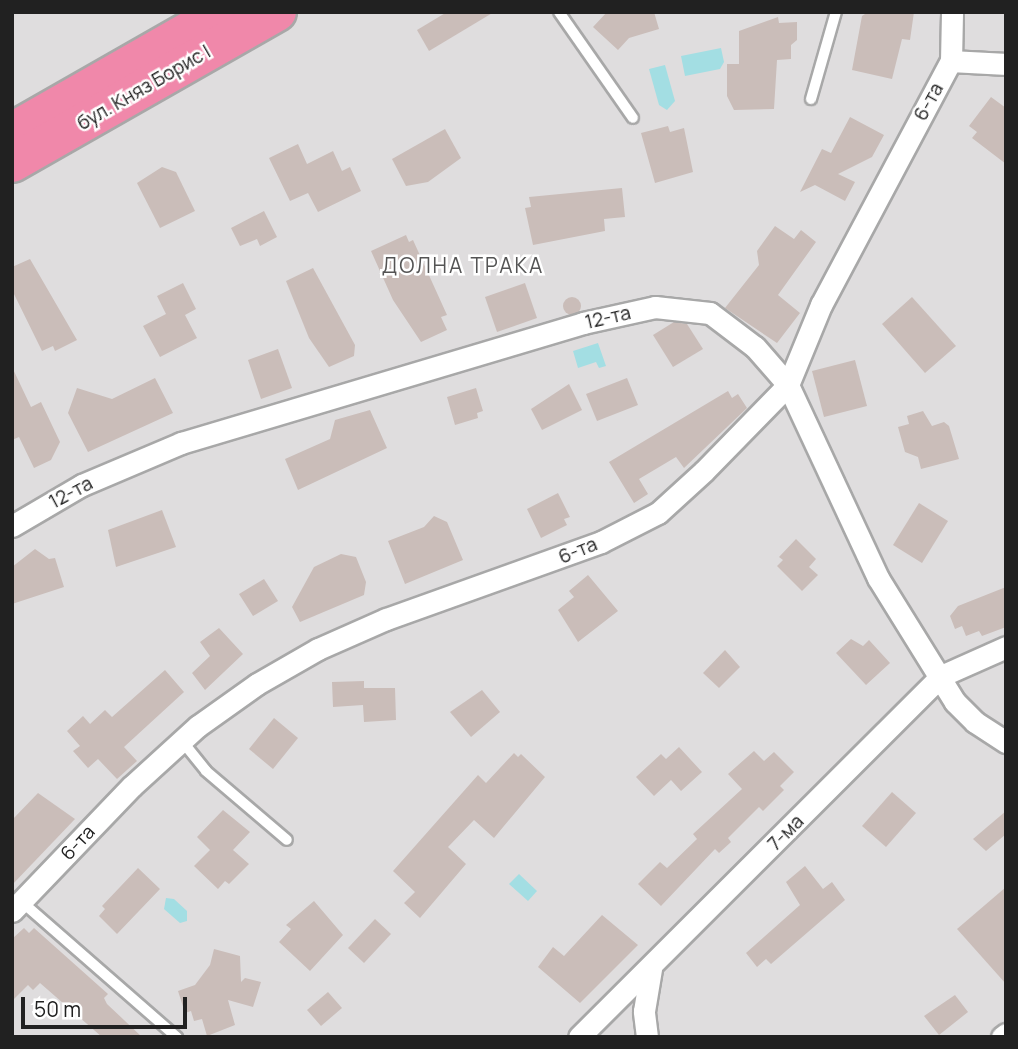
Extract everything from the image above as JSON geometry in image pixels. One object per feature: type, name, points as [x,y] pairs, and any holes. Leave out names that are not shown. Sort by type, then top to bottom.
[{"type":"highway","name":"бул. Княз Борис I","points":[[12,132],[222,12]]},
{"type":"highway","name":"бул. Княз Борис I","points":[[12,163],[277,12]]},
{"type":"street","name":"6-та","points":[[17,907],[132,786],[181,741],[257,684],[318,649],[386,619],[532,570],[658,513],[788,386],[821,305],[951,61],[952,12]]},
{"type":"street","points":[[951,61],[1006,64]]},
{"type":"street","name":"12-та","points":[[12,526],[82,485],[181,443],[583,323],[654,307],[710,313],[755,346],[788,386],[878,578],[941,676],[975,722],[1006,742]]},
{"type":"street","name":"7-ма","points":[[579,1037],[652,969],[941,676],[1006,647]]},
{"type":"street","points":[[647,1037],[644,1011],[652,969]]},
{"type":"lane","points":[[559,12],[633,118]]},
{"type":"lane","points":[[811,99],[836,12]]},
{"type":"lane","points":[[181,741],[206,771],[287,840]]},
{"type":"lane","points":[[17,907],[177,1037]]},
{"type":"shaded area","points":[[12,12],[1006,12],[1006,1037],[12,1037]]},
{"type":"water","points":[[721,48],[724,62],[720,69],[685,76],[681,56]]},
{"type":"water","points":[[665,65],[675,101],[667,110],[659,105],[649,69]]},
{"type":"water","points":[[598,343],[606,366],[599,368],[596,362],[578,368],[573,351]]},
{"type":"water","points":[[519,874],[537,891],[528,901],[509,884]]},
{"type":"water","points":[[166,898],[174,899],[187,911],[187,921],[180,923],[164,909]]},
{"type":"building","points":[[447,12],[494,12],[429,51],[417,30]]},
{"type":"building","points":[[607,12],[654,12],[659,29],[629,38],[618,50],[593,27]]},
{"type":"building","points":[[868,12],[914,12],[910,40],[902,39],[892,79],[852,70],[862,16]]},
{"type":"building","points":[[778,17],[779,23],[797,22],[797,40],[791,45],[791,59],[777,60],[774,109],[734,110],[727,96],[727,64],[739,64],[739,31]]},
{"type":"building","points":[[991,97],[1006,108],[1006,164],[972,138],[977,132],[969,126]]},
{"type":"building","points":[[850,117],[884,135],[872,157],[838,174],[855,182],[845,201],[815,185],[800,192],[822,149],[831,153]]},
{"type":"building","points":[[668,126],[670,132],[684,128],[693,172],[655,183],[641,133]]},
{"type":"building","points":[[445,129],[461,158],[428,182],[406,186],[392,159]]},
{"type":"building","points":[[298,144],[307,164],[333,151],[342,171],[350,167],[361,191],[318,212],[308,193],[290,201],[269,158]]},
{"type":"building","points":[[162,167],[176,172],[195,211],[160,228],[137,183]]},
{"type":"building","points":[[622,188],[625,217],[604,219],[605,231],[533,245],[525,208],[531,207],[529,197]]},
{"type":"building","points":[[264,211],[277,237],[260,246],[257,239],[240,246],[231,228]]},
{"type":"building","points":[[775,226],[794,239],[801,230],[816,242],[778,295],[800,313],[777,343],[725,308],[759,265],[757,251]]},
{"type":"building","points":[[406,235],[409,242],[413,240],[447,315],[441,317],[447,330],[421,342],[393,300],[371,251]]},
{"type":"building","points":[[30,259],[77,340],[55,351],[53,346],[42,351],[12,290],[12,267]]},
{"type":"building","points":[[313,268],[355,345],[354,356],[329,367],[309,338],[286,281]]},
{"type":"building","points":[[183,283],[196,309],[185,315],[197,338],[160,357],[143,326],[166,314],[157,296]]},
{"type":"building","points":[[525,283],[537,318],[497,332],[485,297]]},
{"type":"building","points":[[568,297],[576,297],[581,306],[579,313],[568,315],[563,310],[563,302]]},
{"type":"building","points":[[912,297],[956,346],[925,373],[882,324]]},
{"type":"building","points":[[674,322],[687,324],[703,349],[673,367],[653,335]]},
{"type":"building","points":[[278,349],[292,388],[261,399],[248,360]]},
{"type":"building","points":[[855,360],[867,406],[824,417],[812,371]]},
{"type":"building","points":[[12,367],[31,407],[41,402],[60,442],[51,460],[34,468],[19,437],[12,440]]},
{"type":"building","points":[[155,378],[173,413],[88,452],[68,413],[77,388],[112,399]]},
{"type":"building","points":[[627,378],[638,405],[597,421],[586,394]]},
{"type":"building","points":[[569,384],[582,410],[542,430],[531,409]]},
{"type":"building","points":[[476,388],[483,411],[477,413],[478,418],[455,425],[447,397]]},
{"type":"building","points":[[728,391],[732,398],[738,394],[747,408],[684,468],[676,457],[639,479],[648,494],[634,503],[609,462]]},
{"type":"building","points":[[370,410],[387,448],[298,490],[285,459],[330,439],[335,420]]},
{"type":"building","points":[[923,411],[932,426],[944,422],[949,426],[959,459],[921,469],[918,457],[905,452],[898,427],[909,424],[907,416]]},
{"type":"building","points":[[558,493],[570,517],[564,519],[567,525],[541,538],[527,509]]},
{"type":"building","points":[[919,503],[948,521],[922,563],[893,545]]},
{"type":"building","points":[[162,510],[176,547],[116,567],[108,530]]},
{"type":"building","points":[[434,516],[447,522],[463,560],[405,584],[388,541],[424,527]]},
{"type":"building","points":[[796,539],[816,559],[809,567],[818,575],[802,591],[777,566],[783,560],[779,557]]},
{"type":"building","points":[[35,549],[49,559],[55,558],[64,587],[12,604],[12,567]]},
{"type":"building","points":[[341,554],[356,557],[366,582],[364,595],[300,622],[292,607],[314,567]]},
{"type":"building","points":[[588,575],[618,611],[578,642],[558,610],[574,597],[569,591]]},
{"type":"building","points":[[264,579],[278,601],[253,616],[239,594]]},
{"type":"building","points":[[1006,587],[1006,627],[982,636],[979,631],[966,636],[962,626],[955,629],[950,616],[958,606]]},
{"type":"building","points":[[219,628],[243,654],[205,690],[192,673],[210,656],[200,642]]},
{"type":"building","points":[[851,639],[863,646],[869,640],[890,663],[866,685],[836,653]]},
{"type":"building","points":[[725,650],[740,667],[719,688],[703,673]]},
{"type":"building","points":[[165,670],[184,692],[124,747],[137,761],[117,779],[98,759],[88,768],[73,751],[80,746],[67,731],[83,716],[90,724],[105,710],[112,717]]},
{"type":"building","points":[[364,681],[364,688],[395,688],[396,720],[364,722],[363,705],[333,707],[332,682]]},
{"type":"building","points":[[482,690],[500,712],[471,737],[450,712]]},
{"type":"building","points":[[274,718],[298,738],[273,769],[249,749]]},
{"type":"building","points":[[679,747],[702,772],[681,791],[671,780],[654,796],[636,777],[661,754],[666,759]]},
{"type":"building","points":[[754,751],[764,761],[774,752],[794,772],[780,786],[784,790],[763,811],[759,807],[728,838],[731,842],[719,853],[715,849],[661,906],[638,884],[660,862],[667,868],[697,839],[693,834],[742,789],[728,774]]},
{"type":"building","points":[[514,753],[518,757],[521,754],[545,777],[494,838],[474,820],[448,847],[466,864],[420,918],[404,903],[415,892],[393,871],[478,775],[486,783]]},
{"type":"building","points":[[892,792],[916,813],[886,847],[862,826]]},
{"type":"building","points":[[38,793],[75,819],[12,885],[12,820]]},
{"type":"building","points":[[223,810],[250,832],[233,850],[249,864],[229,884],[225,881],[218,889],[194,866],[210,850],[197,837]]},
{"type":"building","points":[[1006,811],[1006,834],[986,851],[973,839]]},
{"type":"building","points":[[805,866],[823,889],[832,882],[845,900],[771,964],[766,959],[757,967],[746,953],[800,905],[786,882]]},
{"type":"building","points":[[138,868],[160,889],[117,934],[99,916],[105,909],[102,906]]},
{"type":"building","points":[[1006,887],[1006,984],[957,929]]},
{"type":"building","points":[[314,901],[343,935],[310,971],[279,942],[291,929],[286,925]]},
{"type":"building","points":[[602,915],[638,945],[580,1003],[538,967],[553,947],[564,956]]},
{"type":"building","points":[[375,919],[391,934],[364,963],[348,948]]},
{"type":"building","points":[[24,928],[29,933],[34,928],[108,994],[104,998],[107,1004],[142,1037],[102,1037],[40,983],[33,990],[28,985],[12,1001],[12,939]]},
{"type":"building","points":[[214,949],[240,956],[241,982],[245,978],[261,982],[253,1007],[228,1000],[235,1025],[207,1036],[202,1019],[194,1021],[191,1011],[185,1013],[178,991],[195,985],[210,965]]},
{"type":"building","points":[[328,992],[342,1008],[321,1026],[307,1010]]},
{"type":"building","points":[[955,995],[968,1012],[939,1035],[924,1016]]},
{"type":"district","name":"ДОЛНА ТРАКА","points":[[463,265]]}]
